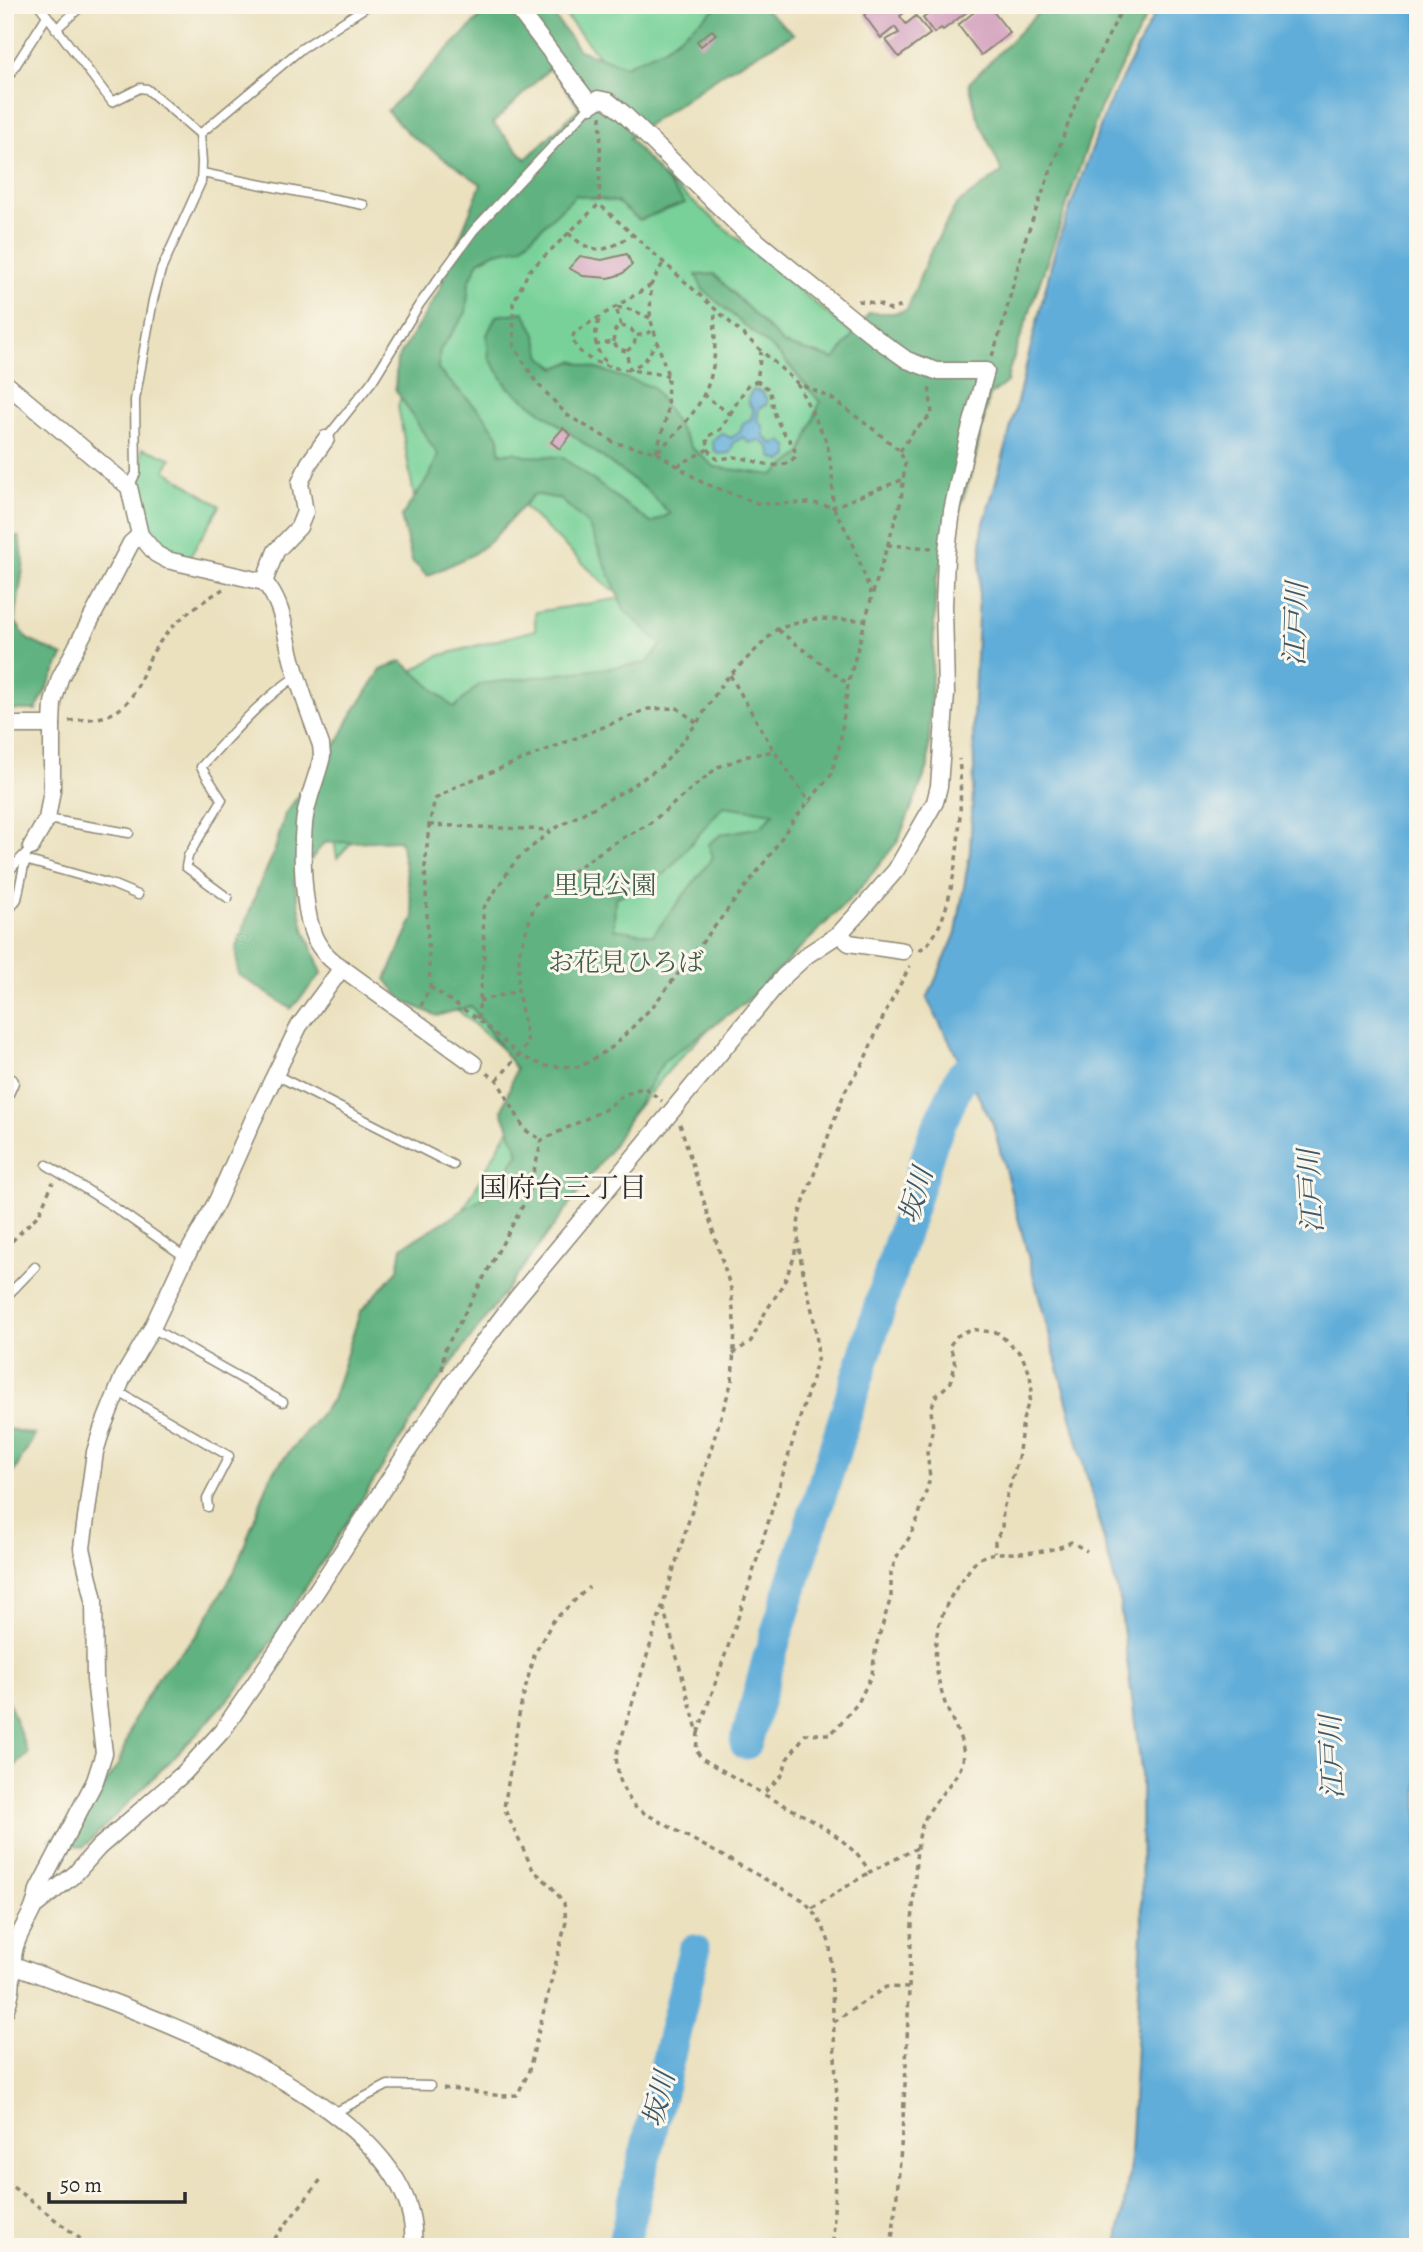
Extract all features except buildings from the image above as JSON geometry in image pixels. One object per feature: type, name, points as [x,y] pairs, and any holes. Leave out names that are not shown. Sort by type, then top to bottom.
[{"type":"street","points":[[5,2011],[12,1996],[14,1965],[11,1934],[36,1905],[75,1874],[99,1847],[184,1773],[222,1730],[442,1400],[516,1299],[783,977],[807,955],[839,934],[895,870],[935,802],[939,786],[946,694],[944,606],[952,511],[986,371],[930,369],[906,360],[742,229],[622,112],[608,101],[598,99],[591,105],[515,5]]},
{"type":"street","points":[[5,383],[129,487],[140,535],[156,554],[167,560],[264,582],[279,605],[286,641],[321,745],[322,756],[304,823],[305,880],[313,932],[329,960],[474,1064]]},
{"type":"street","points":[[264,582],[276,551],[299,527],[305,512],[300,483],[309,463],[326,439]]},
{"type":"street","points":[[28,854],[47,819],[52,790],[53,704],[60,678],[131,543],[140,535]]},
{"type":"street","points":[[5,725],[52,725]]},
{"type":"street","points":[[839,934],[849,943],[908,952]]},
{"type":"street","points":[[36,1905],[38,1890],[95,1781],[104,1753],[95,1680],[94,1600],[82,1548],[95,1452],[117,1391],[152,1328],[185,1257],[217,1201],[299,1026],[342,968]]},
{"type":"street","points":[[5,1080],[10,1082],[5,1093]]},
{"type":"street","points":[[14,1965],[218,2046],[292,2086],[334,2113],[383,2160],[396,2179],[410,2207],[413,2247]]},
{"type":"lane","points":[[39,5],[112,102],[140,89],[147,89],[200,134],[201,182],[160,270],[153,300],[135,400],[136,474],[129,487]]},
{"type":"lane","points":[[56,29],[83,5]]},
{"type":"lane","points":[[200,134],[301,49],[369,5]]},
{"type":"lane","points":[[5,82],[47,16]]},
{"type":"lane","points":[[326,439],[373,380],[419,305],[474,230],[591,105]]},
{"type":"lane","points":[[202,173],[364,205]]},
{"type":"lane","points":[[228,898],[186,867],[188,856],[222,800],[201,767],[258,707],[297,676]]},
{"type":"lane","points":[[47,819],[129,833]]},
{"type":"lane","points":[[5,875],[28,854]]},
{"type":"lane","points":[[28,854],[138,895]]},
{"type":"lane","points":[[5,916],[17,899],[28,854]]},
{"type":"lane","points":[[276,1075],[453,1165]]},
{"type":"lane","points":[[47,1165],[111,1205],[185,1257]]},
{"type":"lane","points":[[5,1298],[35,1267]]},
{"type":"lane","points":[[152,1328],[283,1402]]},
{"type":"lane","points":[[117,1391],[229,1456],[207,1499],[208,1507]]},
{"type":"lane","points":[[334,2113],[388,2085],[430,2086]]},
{"type":"path","points":[[986,371],[1002,327],[1025,240],[1079,93],[1124,5]]},
{"type":"path","points":[[591,105],[602,117],[599,204],[529,271],[513,303],[514,346],[536,382],[566,415],[615,443],[656,452],[703,483],[760,504],[813,503],[833,507],[904,479]]},
{"type":"path","points":[[430,987],[478,1019],[519,1055],[544,1066],[580,1068],[614,1046],[653,1006],[770,855],[792,822],[831,775],[840,743],[848,684],[901,501],[905,464],[900,451],[831,398],[796,382],[599,204]]},
{"type":"path","points":[[568,233],[580,244],[600,251],[633,234]]},
{"type":"path","points":[[656,452],[667,416],[668,376],[650,318],[651,285],[664,261]]},
{"type":"path","points":[[651,285],[575,332],[572,338],[576,348],[584,356],[611,366],[668,376]]},
{"type":"path","points":[[838,307],[846,299],[876,303],[891,310],[902,306]]},
{"type":"path","points":[[616,307],[650,318]]},
{"type":"path","points":[[616,307],[621,326]]},
{"type":"path","points":[[656,452],[686,424],[705,396],[714,359],[715,309]]},
{"type":"path","points":[[599,318],[595,345],[601,357],[611,366]]},
{"type":"path","points":[[621,326],[631,329],[636,336],[634,345],[626,351]]},
{"type":"path","points":[[613,342],[615,330],[621,326]]},
{"type":"path","points":[[636,336],[654,331]]},
{"type":"path","points":[[630,369],[644,362],[657,341]]},
{"type":"path","points":[[595,345],[613,342]]},
{"type":"path","points":[[613,342],[619,349],[626,351]]},
{"type":"path","points":[[626,351],[630,369]]},
{"type":"path","points":[[757,381],[761,352]]},
{"type":"path","points":[[900,451],[914,431],[932,414],[928,382],[930,369]]},
{"type":"path","points":[[757,381],[770,390],[773,407],[782,429],[796,450],[795,457],[784,464],[775,465],[732,457],[717,459],[708,449],[707,438],[720,429],[747,386],[757,381]]},
{"type":"path","points":[[796,382],[826,440],[832,469],[833,507],[852,541],[872,596]]},
{"type":"path","points":[[705,396],[730,414]]},
{"type":"path","points":[[677,466],[708,449]]},
{"type":"path","points":[[887,545],[948,549]]},
{"type":"path","points":[[52,725],[112,714],[133,698],[154,650],[171,627],[195,606],[243,576]]},
{"type":"path","points":[[478,1019],[484,957],[483,909],[516,860],[551,830],[626,790],[663,765],[697,723],[730,675],[776,629],[810,619],[865,620]]},
{"type":"path","points":[[776,629],[848,684]]},
{"type":"path","points":[[730,675],[774,751],[810,803]]},
{"type":"path","points":[[414,1019],[430,987],[425,867],[429,825],[435,799],[457,786],[648,709],[677,708],[697,723]]},
{"type":"path","points":[[497,1080],[528,1044],[518,992],[519,954],[534,906],[572,872],[612,844],[649,824],[718,767],[774,751]]},
{"type":"path","points":[[870,1872],[847,1843],[823,1826],[701,1758],[696,1750],[698,1733],[720,1675],[778,1496],[817,1362],[818,1344],[812,1306],[797,1241],[796,1228],[800,1212],[845,1091],[863,1063],[913,960],[908,952],[923,948],[935,937],[945,914],[962,799],[958,755]]},
{"type":"path","points":[[429,825],[551,830]]},
{"type":"path","points":[[478,1001],[518,992]]},
{"type":"path","points":[[500,1086],[525,1130],[542,1140]]},
{"type":"path","points":[[442,1400],[440,1380],[444,1350],[527,1198],[542,1140],[604,1110],[624,1095],[644,1087],[662,1101]]},
{"type":"path","points":[[679,1122],[731,1289],[735,1331],[732,1381],[616,1756],[618,1778],[626,1796],[637,1809],[803,1900],[825,1930],[830,1945],[837,2102],[833,2247]]},
{"type":"path","points":[[5,1248],[38,1214],[58,1172]]},
{"type":"path","points":[[733,1354],[751,1341],[783,1285],[797,1241]]},
{"type":"path","points":[[763,1794],[783,1774],[787,1759],[806,1734],[831,1734],[849,1716],[866,1691],[891,1597],[891,1573],[896,1558],[918,1518],[930,1478],[927,1452],[933,1428],[931,1410],[935,1397],[951,1382],[955,1364],[950,1345],[957,1336],[971,1329],[998,1333],[1021,1354],[1030,1374],[1032,1392],[1023,1420],[1018,1460],[1003,1509],[1002,1528],[995,1542],[995,1552]]},
{"type":"path","points":[[891,2247],[900,2179],[917,1848],[923,1823],[936,1799],[958,1773],[964,1761],[963,1751],[943,1699],[935,1660],[935,1638],[941,1615],[948,1597],[977,1560],[995,1552],[1059,1549],[1071,1542],[1087,1551]]},
{"type":"path","points":[[430,2086],[502,2096],[517,2095],[528,2074],[566,1922],[564,1903],[551,1886],[533,1870],[504,1808],[520,1709],[534,1656],[553,1621],[589,1587]]},
{"type":"path","points":[[662,1607],[698,1733]]},
{"type":"path","points":[[812,1909],[870,1872],[917,1848]]},
{"type":"path","points":[[834,2023],[886,1987],[908,1988]]},
{"type":"path","points":[[268,2247],[322,2178]]},
{"type":"path","points":[[5,2181],[91,2247]]},
{"type":"green space","name":"里見公園","points":[[492,5],[546,5],[579,50],[625,66],[663,49],[720,5],[760,5],[794,34],[728,70],[629,138],[685,203],[639,220],[617,202],[576,195],[521,247],[496,252],[479,261],[469,282],[466,313],[440,350],[438,370],[483,414],[499,437],[500,454],[515,452],[525,456],[562,457],[651,523],[670,514],[648,491],[508,387],[489,358],[487,335],[496,316],[524,312],[535,332],[542,357],[556,368],[573,361],[653,387],[692,448],[715,467],[773,475],[801,454],[820,402],[781,356],[703,290],[696,275],[714,274],[784,344],[835,359],[869,313],[907,310],[928,257],[956,205],[1002,172],[976,113],[969,83],[1046,5],[1152,5],[1100,109],[1007,382],[989,396],[973,468],[936,581],[928,767],[898,841],[858,891],[747,1001],[664,1061],[610,1150],[427,1397],[252,1672],[198,1733],[84,1847],[50,1840],[84,1816],[119,1763],[134,1719],[160,1674],[197,1635],[234,1572],[272,1473],[332,1400],[360,1312],[398,1270],[402,1247],[491,1193],[519,1153],[502,1111],[516,1069],[471,1006],[437,1016],[403,1001],[386,979],[414,917],[400,840],[324,843],[294,881],[304,929],[322,973],[291,1009],[238,974],[236,949],[274,853],[285,814],[338,742],[349,719],[381,670],[402,661],[454,708],[480,684],[647,663],[662,644],[625,611],[588,524],[560,499],[534,494],[492,540],[472,555],[427,576],[412,561],[401,517],[430,475],[438,455],[395,389],[397,360],[438,293],[481,184],[410,135],[387,111]],"holes":[[[552,66],[579,108],[526,159],[493,123]],[[723,806],[774,813],[761,827],[722,834],[708,844],[713,857],[653,935],[614,929],[615,898],[666,873]]]},
{"type":"green space","points":[[557,5],[730,5],[652,68],[605,64]]},
{"type":"green space","name":"里見公園","points":[[595,125],[662,176],[909,381],[765,972],[675,1063],[520,1248],[432,1265],[517,1114],[528,1072],[442,996],[432,817],[389,802],[337,858],[331,821],[416,675],[414,670],[438,656],[535,630],[535,612],[641,595],[611,590],[520,503],[418,519],[398,406],[426,325],[443,299]]},
{"type":"green space","points":[[142,448],[171,458],[165,470],[220,506],[189,558],[163,548],[148,526],[141,488]]},
{"type":"green space","points":[[5,534],[19,537],[24,562],[15,621],[27,639],[63,656],[36,710],[5,710]]},
{"type":"green space","points":[[5,1428],[35,1435],[10,1479],[8,1522],[5,1524]]},
{"type":"green space","points":[[5,1692],[28,1754],[5,1775]]},
{"type":"water","name":"江戸川","points":[[1159,5],[1418,5],[1418,2247],[1117,2247],[1129,2174],[1142,1934],[1141,1769],[1119,1597],[993,1124],[927,999],[956,933],[970,852],[982,530],[1056,246],[1107,108]]},
{"type":"water","points":[[753,390],[762,392],[767,400],[766,405],[759,408],[757,420],[763,426],[764,436],[773,444],[781,441],[788,446],[789,456],[781,461],[772,457],[770,448],[760,440],[749,443],[743,437],[733,443],[729,453],[719,454],[715,451],[712,441],[721,433],[731,438],[740,432],[743,423],[751,419],[754,408],[750,406],[748,398]]},
{"type":"waterway","name":"坂川","points":[[746,1743],[768,1661],[932,1141],[961,1077],[1000,1041]]},
{"type":"waterway","name":"坂川","points":[[623,2247],[694,1951]]},
{"type":"district","name":"国府台三丁目","points":[[563,1187]]},
{"type":"park label","name":"お花見ひろば","points":[[626,962]]}]
